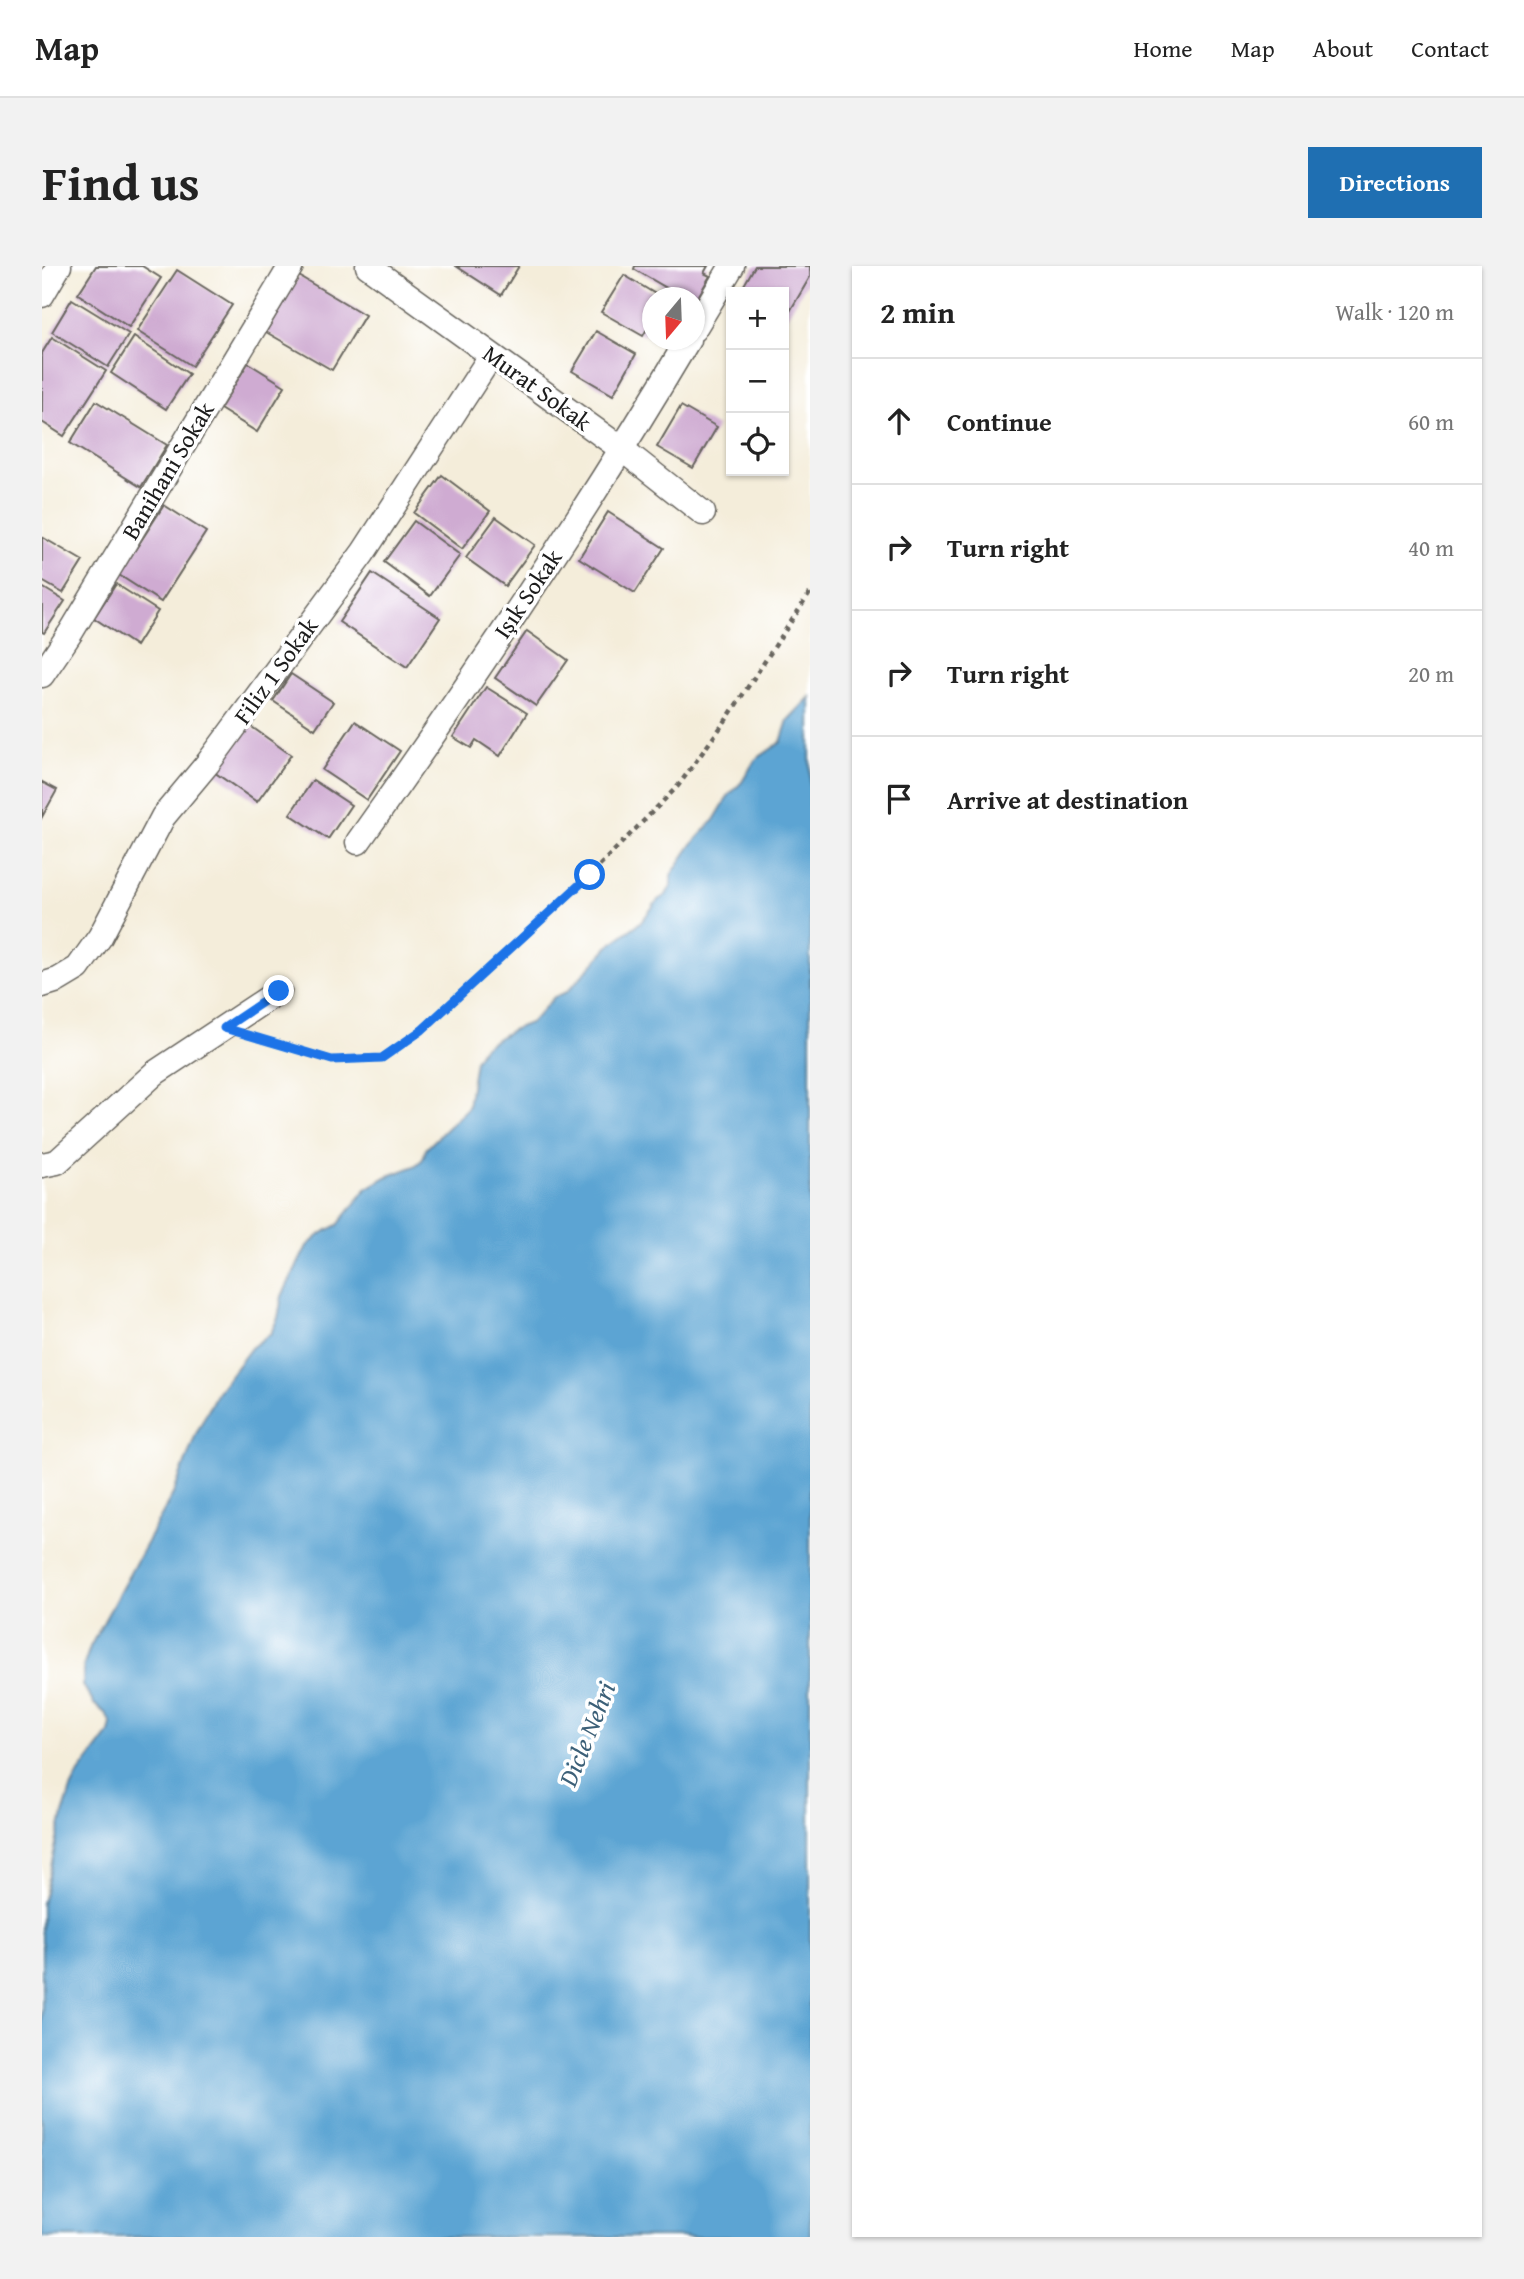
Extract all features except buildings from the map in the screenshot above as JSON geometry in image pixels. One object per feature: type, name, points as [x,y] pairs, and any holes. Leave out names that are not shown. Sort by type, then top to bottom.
[{"type":"street","points":[[42,295],[59,266]]},
{"type":"street","name":"Banihani Sokak","points":[[42,675],[71,632],[291,266]]},
{"type":"street","name":"Murat Sokak","points":[[368,266],[623,450],[703,513]]},
{"type":"street","points":[[705,312],[732,266]]},
{"type":"street","name":"Işık Sokak","points":[[358,842],[426,746],[623,450],[682,350]]},
{"type":"street","name":"Filiz 1 Sokak","points":[[50,982],[78,968],[100,937],[163,817],[208,763],[363,553],[491,356]]},
{"type":"street","points":[[42,1165],[57,1162],[155,1073],[279,991]]},
{"type":"path","points":[[224,1028],[332,1060],[382,1058],[422,1030],[590,875],[678,786],[726,720],[810,593]]},
{"type":"water","name":"Dicle Nehri","points":[[810,697],[810,2237],[42,2237],[42,1904],[71,1789],[79,1773],[109,1733],[111,1723],[105,1713],[94,1704],[83,1685],[84,1665],[90,1647],[174,1492],[196,1434],[216,1394],[251,1348],[271,1333],[278,1318],[282,1296],[307,1246],[322,1233],[338,1225],[366,1189],[386,1177],[415,1166],[423,1159],[426,1149],[468,1107],[475,1060],[483,1047],[532,1022],[554,997],[567,992],[611,944],[642,921],[658,900],[666,895],[671,886],[671,875],[692,844],[714,820],[755,760],[781,742],[788,720]]},
{"type":"route","points":[[279,991],[224,1028],[332,1060],[382,1058],[422,1030],[590,875]]}]
